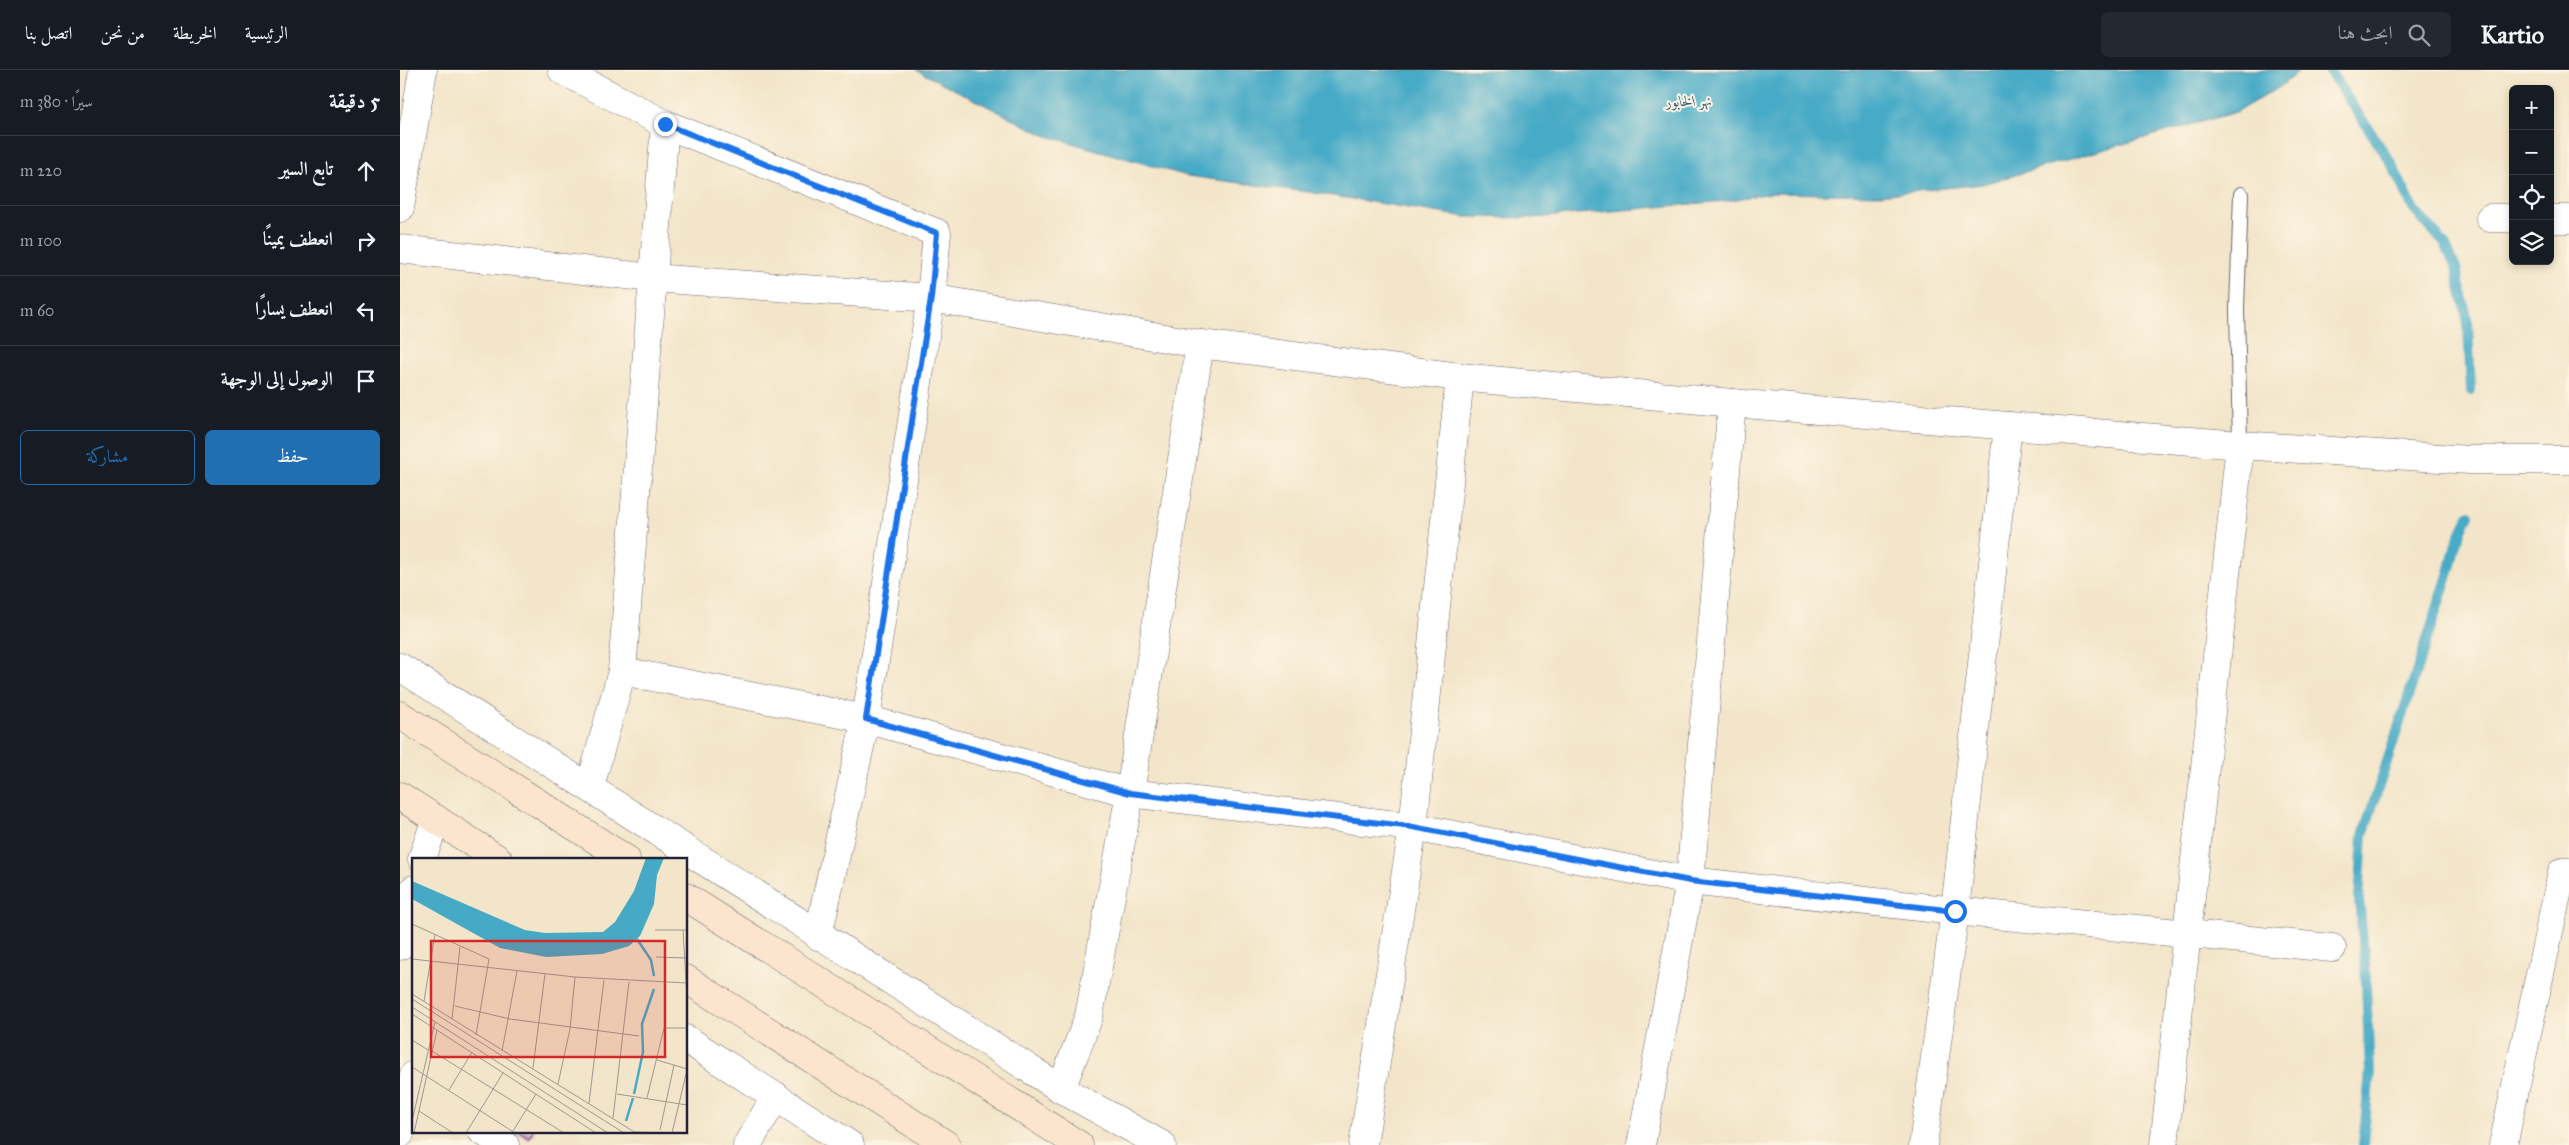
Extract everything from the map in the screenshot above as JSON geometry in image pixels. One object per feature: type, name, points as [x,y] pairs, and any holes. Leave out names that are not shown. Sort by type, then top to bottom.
[{"type":"main road","points":[[400,716],[624,858]]},
{"type":"main road","points":[[400,796],[436,819],[485,855]]},
{"type":"main road","points":[[688,898],[1079,1145]]},
{"type":"main road","points":[[688,980],[947,1145]]},
{"type":"street","points":[[400,208],[423,70]]},
{"type":"street","points":[[562,70],[665,124],[937,233],[931,298],[866,719],[818,936]]},
{"type":"street","points":[[590,787],[622,671],[665,124]]},
{"type":"street","points":[[2554,218],[2569,219]]},
{"type":"street","points":[[400,249],[652,278],[931,298],[1200,344],[1460,377],[1732,403],[2240,445],[2470,460],[2569,460]]},
{"type":"street","points":[[1061,1089],[1089,1016],[1130,793],[1200,344]]},
{"type":"street","points":[[1363,1145],[1413,827],[1460,377]]},
{"type":"street","points":[[1641,1145],[1690,881],[1732,403]]},
{"type":"street","points":[[1923,1145],[1955,911],[2008,426]]},
{"type":"street","points":[[2164,1145],[2240,445]]},
{"type":"street","points":[[400,667],[590,787],[818,936],[1061,1089],[1162,1145]]},
{"type":"street","points":[[622,671],[866,719],[1130,793],[1413,827],[1690,881],[1955,911],[2332,948]]},
{"type":"street","points":[[422,858],[436,819]]},
{"type":"street","points":[[400,858],[412,865]]},
{"type":"street","points":[[2503,1145],[2562,872],[2569,872]]},
{"type":"street","points":[[400,946],[412,897]]},
{"type":"street","points":[[688,1040],[850,1145]]},
{"type":"street","points":[[400,1134],[412,1088]]},
{"type":"street","points":[[747,1145],[776,1096]]},
{"type":"street","points":[[484,1132],[505,1145]]},
{"type":"lane","points":[[2240,194],[2237,308],[2240,445]]},
{"type":"water","name":"نهر الخابور","points":[[916,70],[2300,70],[2280,87],[2236,112],[1983,184],[1880,195],[1771,193],[1726,201],[1533,218],[1466,217],[1308,192],[1187,176],[1044,135]]},
{"type":"building","points":[[516,1132],[534,1132],[529,1140]]},
{"type":"waterway","points":[[2329,70],[2390,161],[2414,210],[2445,244],[2456,268],[2468,323],[2471,391]]},
{"type":"waterway","points":[[2363,1145],[2370,1071],[2365,964],[2359,899],[2363,835],[2450,569],[2456,543],[2469,515]]},
{"type":"route","points":[[665,124],[937,233],[931,298],[866,719],[1130,793],[1413,827],[1690,881],[1955,911]]}]
